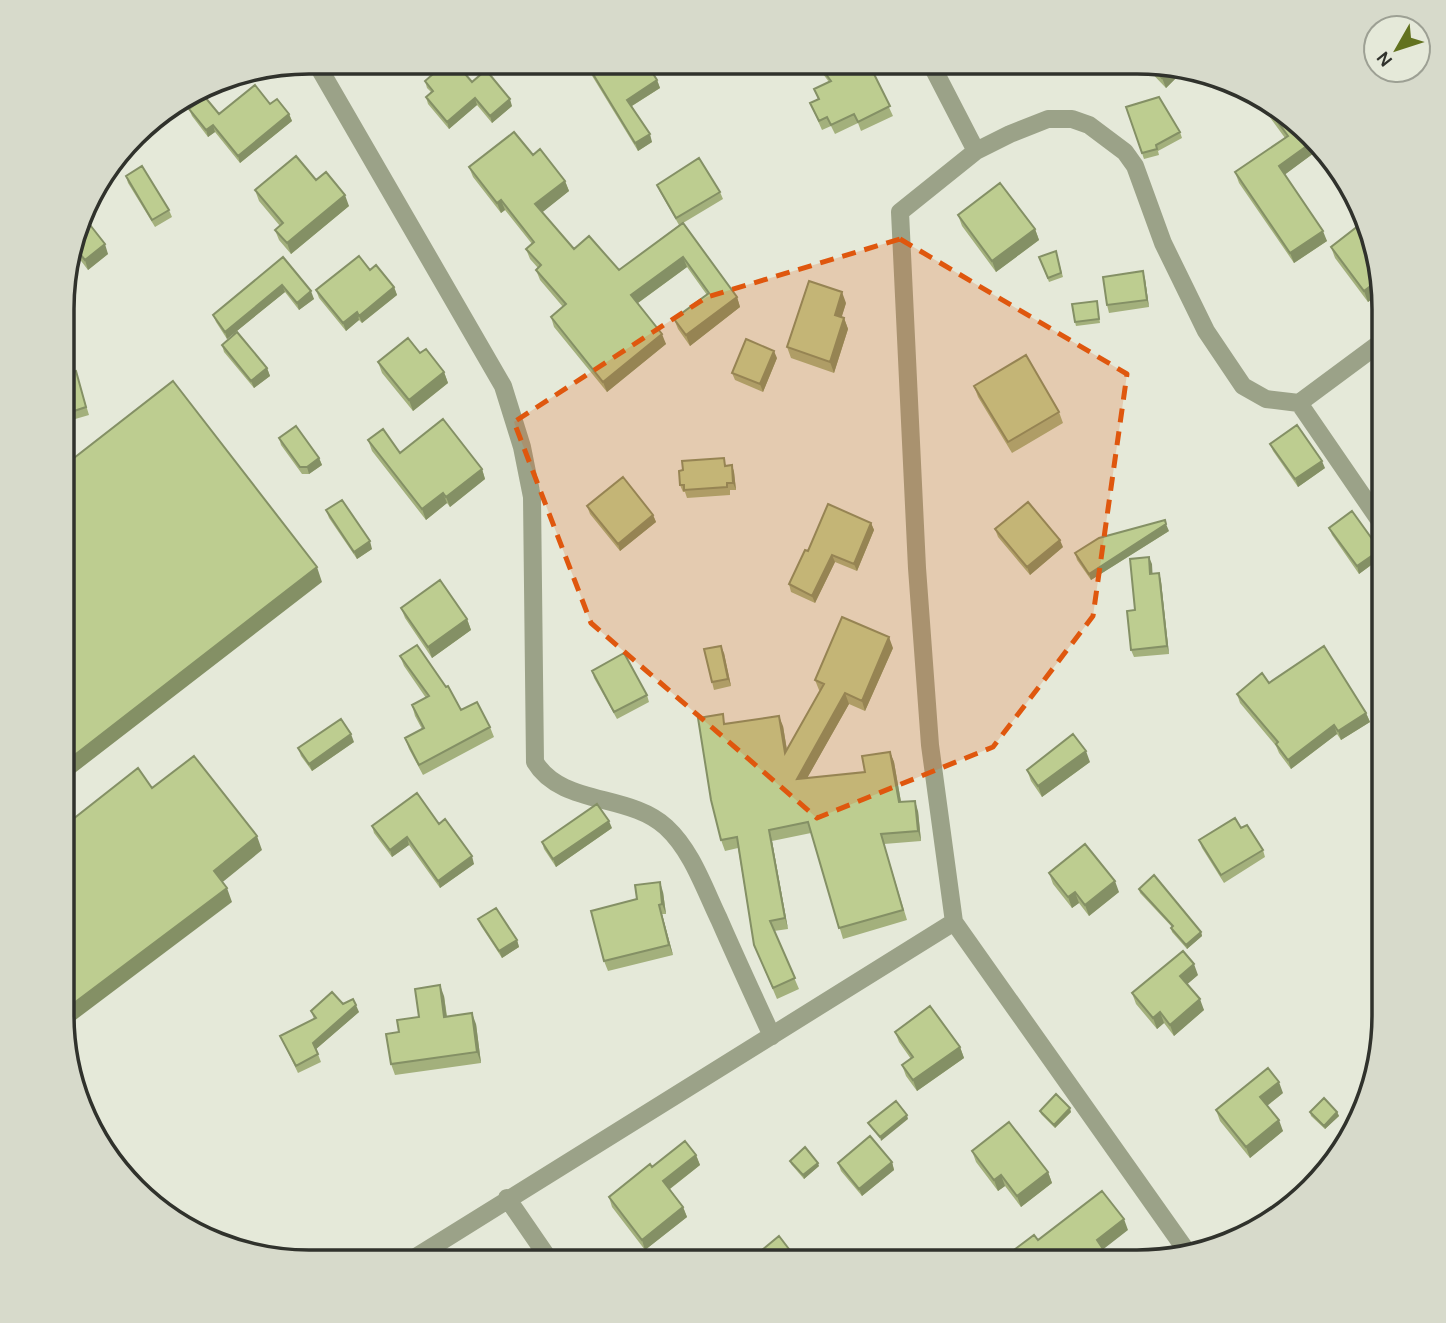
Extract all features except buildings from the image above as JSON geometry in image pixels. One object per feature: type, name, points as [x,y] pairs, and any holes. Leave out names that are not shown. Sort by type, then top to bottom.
[{"type":"street","points":[[323,74],[503,386],[522,447],[532,497],[536,762],[542,774],[555,784],[637,809],[666,826],[690,857],[772,1036]]},
{"type":"street","points":[[936,74],[976,151]]},
{"type":"street","points":[[1182,1245],[954,922],[928,718],[917,568],[900,212],[976,151],[1048,119],[1072,119],[1089,125],[1108,137],[1135,166],[1163,243],[1201,320],[1243,386],[1266,399],[1299,403],[1372,349]]},
{"type":"street","points":[[1299,403],[1372,509]]},
{"type":"street","points":[[427,1250],[954,922]]},
{"type":"street","points":[[507,1198],[543,1250]]},
{"type":"highlighted area","points":[[900,239],[1127,374],[1093,616],[993,747],[817,818],[591,623],[514,422],[707,297]]}]
